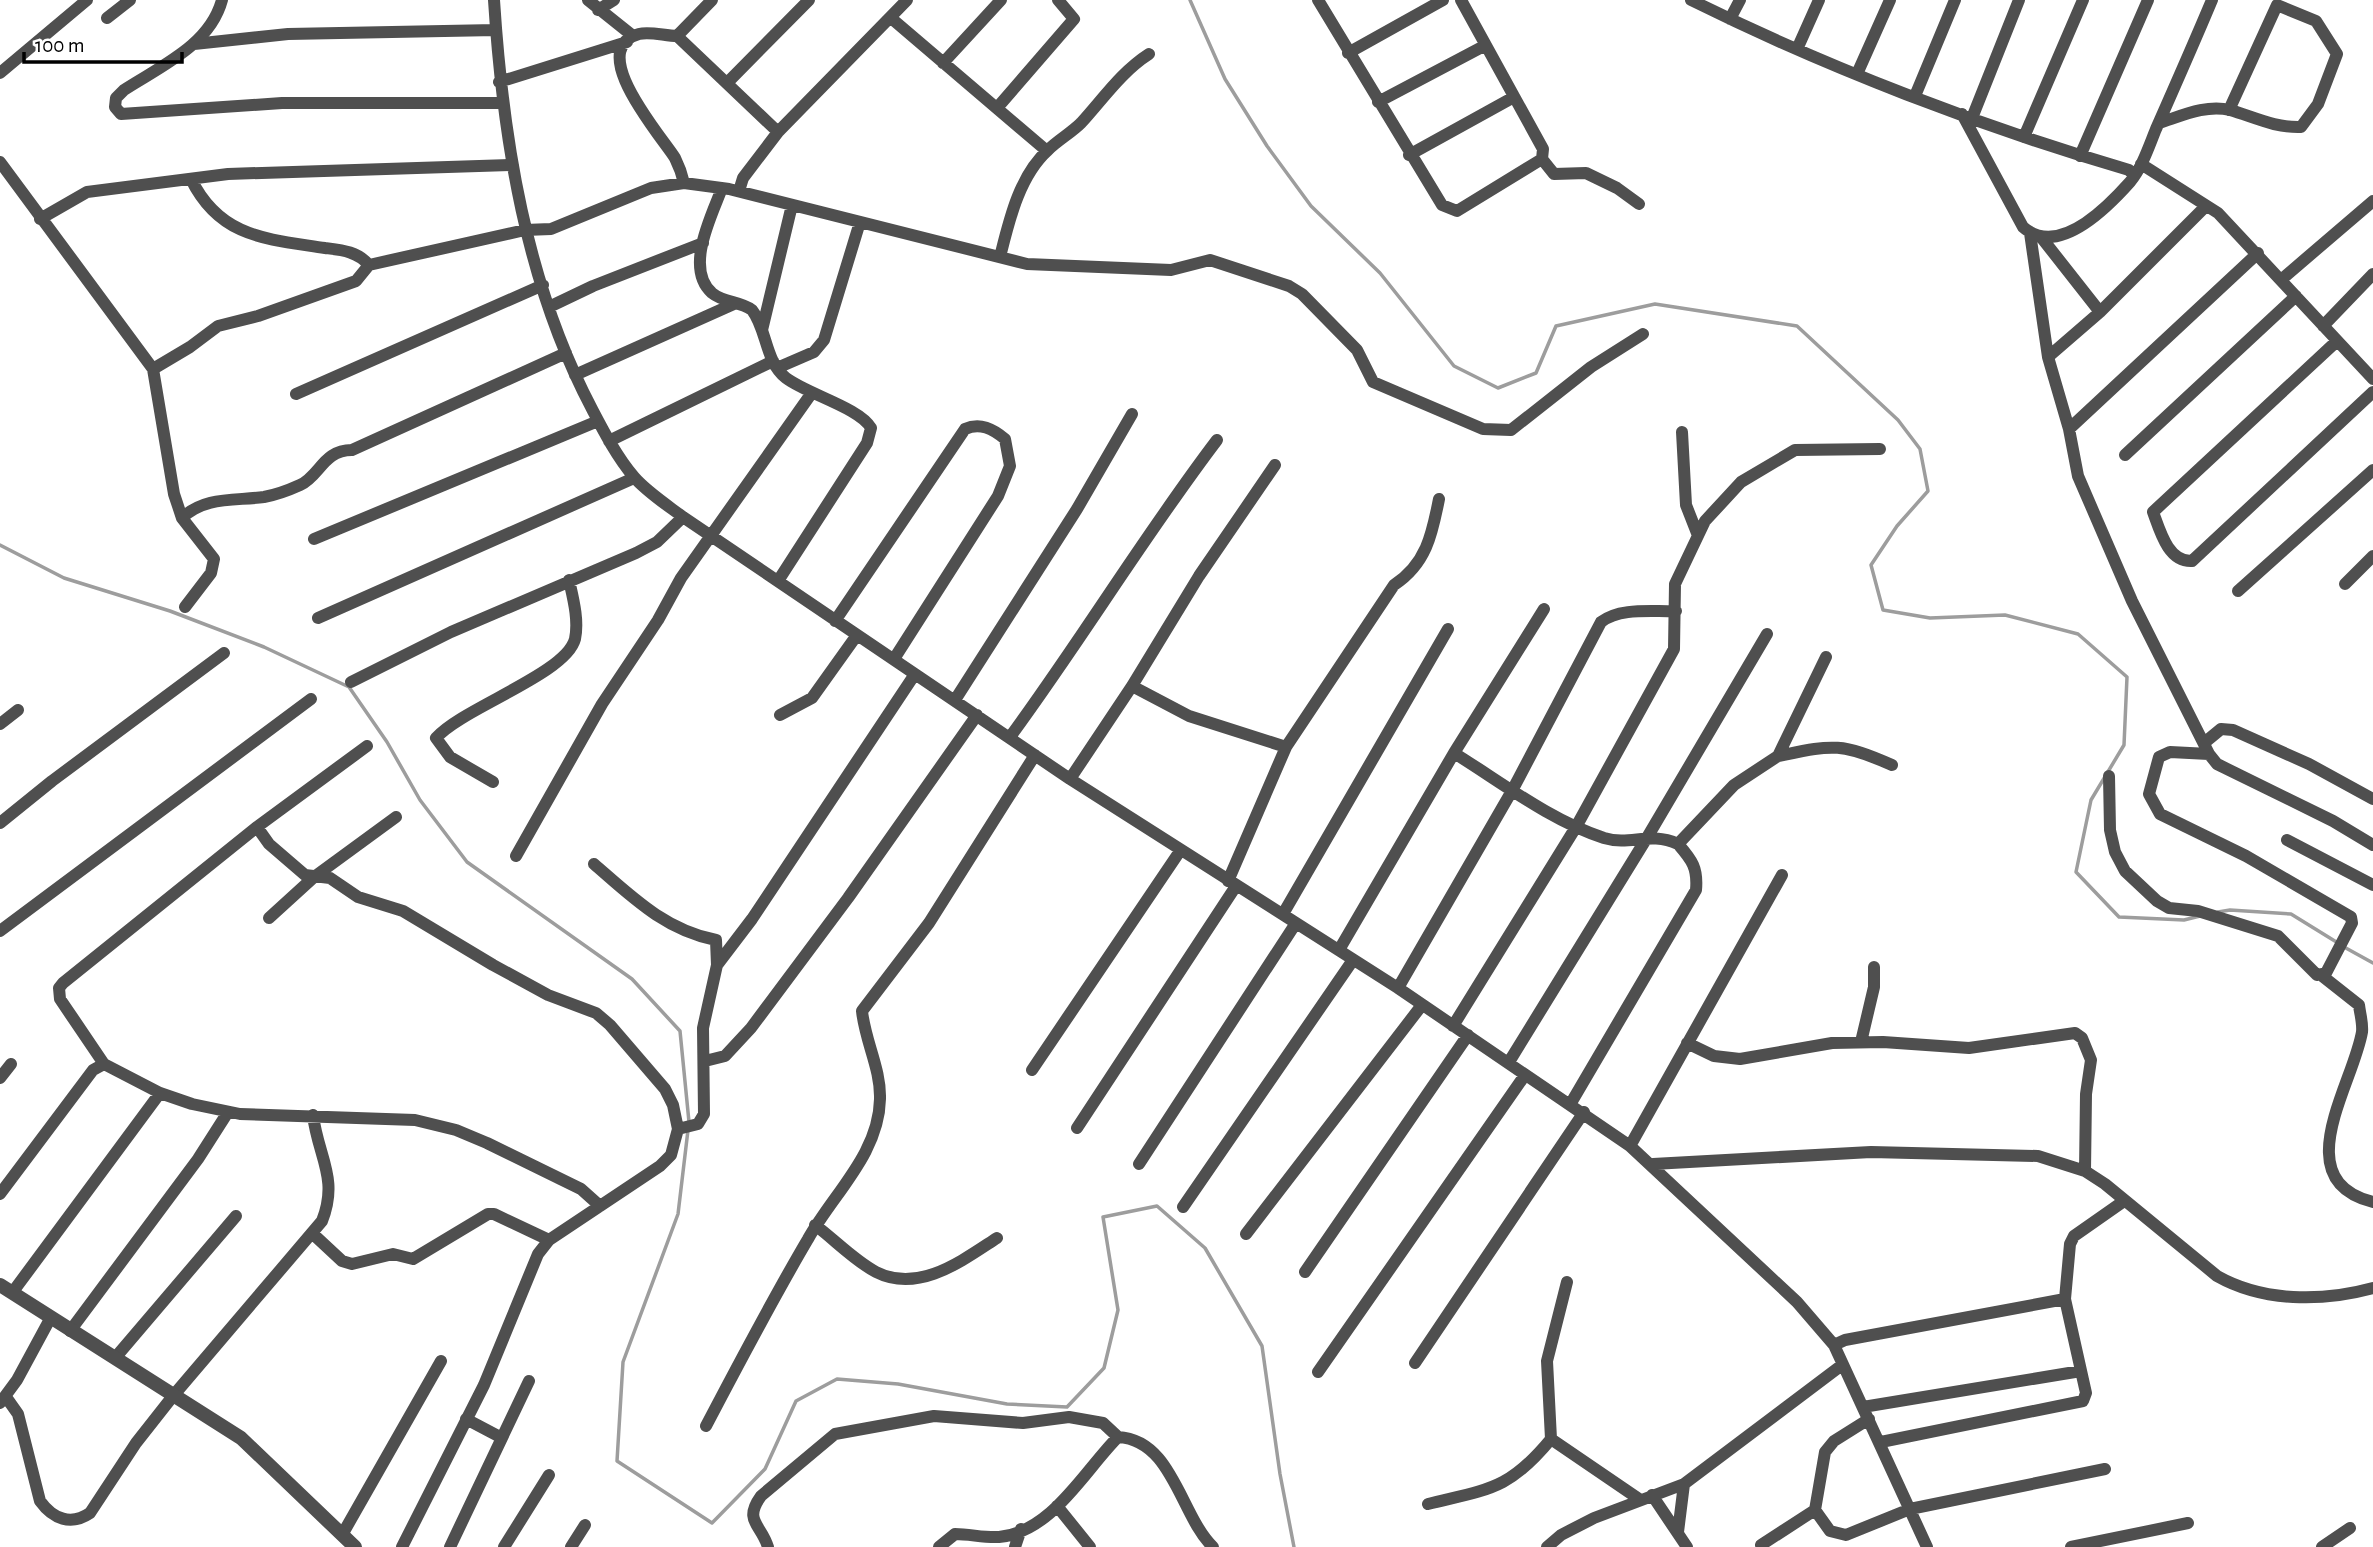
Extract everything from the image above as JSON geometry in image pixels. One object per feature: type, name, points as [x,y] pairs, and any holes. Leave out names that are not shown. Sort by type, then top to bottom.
[{"type":"street","points":[[0,74],[87,0]]},
{"type":"street","points":[[107,18],[130,0]]},
{"type":"street","points":[[222,0],[211,26],[194,44],[116,98],[115,107],[121,114],[131,116],[282,103],[503,103]]},
{"type":"street","points":[[494,0],[499,82],[525,230],[549,307],[575,375],[609,441],[635,478],[683,517],[835,621],[1070,779],[1398,988],[1525,1075],[1571,1103],[1653,1164],[1797,1302],[1834,1345],[1881,1442],[1927,1547]]},
{"type":"street","points":[[588,0],[630,39]]},
{"type":"street","points":[[598,10],[614,0]]},
{"type":"street","points":[[677,36],[712,0]]},
{"type":"street","points":[[728,82],[809,0]]},
{"type":"street","points":[[739,191],[743,178],[778,132],[907,0]]},
{"type":"street","points":[[943,62],[1001,0]]},
{"type":"street","points":[[997,108],[1074,19],[1058,0]]},
{"type":"street","points":[[1318,0],[1409,155],[1442,205],[1457,211],[1542,159]]},
{"type":"street","points":[[1348,53],[1443,0]]},
{"type":"street","points":[[1461,0],[1543,149],[1542,159],[1554,174],[1586,173],[1617,188],[1639,204]]},
{"type":"street","points":[[1691,0],[1857,74],[2025,137],[2129,170],[2134,176]]},
{"type":"street","points":[[1730,19],[1740,0]]},
{"type":"street","points":[[1798,47],[1819,0]]},
{"type":"street","points":[[1857,74],[1890,0]]},
{"type":"street","points":[[1915,96],[1955,0]]},
{"type":"street","points":[[2019,0],[1967,116],[2012,210],[2100,312]]},
{"type":"street","points":[[2025,137],[2083,0]]},
{"type":"street","points":[[2080,156],[2148,0]]},
{"type":"street","points":[[2036,235],[2054,239],[2086,222],[2134,176],[2212,0]]},
{"type":"street","points":[[2159,124],[2192,112],[2229,110],[2252,120],[2301,127],[2318,104],[2336,60],[2335,49],[2316,21],[2278,2],[2229,110]]},
{"type":"street","points":[[891,18],[1047,151]]},
{"type":"street","points":[[194,44],[288,34],[496,30]]},
{"type":"street","points":[[499,82],[642,33],[677,36],[778,132]]},
{"type":"street","points":[[630,39],[620,56],[621,71],[629,91],[674,156],[684,183]]},
{"type":"street","points":[[1378,102],[1484,46]]},
{"type":"street","points":[[1000,257],[1009,221],[1028,177],[1047,151],[1080,124],[1131,65],[1149,54]]},
{"type":"street","points":[[1409,155],[1514,97]]},
{"type":"street","points":[[0,162],[153,369],[162,436],[182,518],[214,559],[215,566],[185,607]]},
{"type":"street","points":[[2141,164],[2206,206],[2258,253],[2373,379]]},
{"type":"street","points":[[40,219],[87,192],[241,173],[513,165]]},
{"type":"street","points":[[191,179],[209,206],[244,233],[261,239],[347,251],[362,257],[369,265]]},
{"type":"street","points":[[153,369],[218,326],[258,316],[356,281],[369,265],[525,230],[551,229],[651,188],[684,183],[739,191],[1027,264],[1072,263],[1171,270],[1210,260],[1241,269],[1302,294],[1357,350],[1373,382],[1483,429],[1511,430],[1591,367],[1643,334]]},
{"type":"street","points":[[722,188],[703,243],[701,263],[706,285],[713,293],[736,303],[744,303],[752,310],[775,365],[811,394],[861,417],[871,428],[870,435],[778,582]]},
{"type":"street","points":[[2282,279],[2373,201]]},
{"type":"street","points":[[761,332],[792,205]]},
{"type":"street","points":[[2048,357],[2100,312],[2206,206]]},
{"type":"street","points":[[609,441],[775,365],[814,352],[824,340],[860,222]]},
{"type":"street","points":[[2036,235],[2048,357],[2069,429],[2078,476],[2104,541],[2186,712],[2217,764],[2333,821],[2373,845]]},
{"type":"street","points":[[549,307],[593,286],[703,243]]},
{"type":"street","points":[[2069,429],[2258,253]]},
{"type":"street","points":[[2323,326],[2373,274]]},
{"type":"street","points":[[296,394],[543,285]]},
{"type":"street","points":[[2125,455],[2296,296]]},
{"type":"street","points":[[575,375],[736,303]]},
{"type":"street","points":[[2337,341],[2153,512],[2172,552],[2179,559],[2192,561],[2373,392]]},
{"type":"street","points":[[182,518],[190,511],[214,500],[266,496],[303,484],[322,462],[341,452],[352,450],[566,353]]},
{"type":"street","points":[[516,856],[602,704],[658,620],[681,578],[811,394]]},
{"type":"street","points":[[955,700],[1077,509],[1132,414]]},
{"type":"street","points":[[314,539],[598,421]]},
{"type":"street","points":[[835,621],[965,429],[981,426],[997,433],[1005,439],[1010,458],[998,496],[894,659]]},
{"type":"street","points":[[1682,432],[1686,505],[1698,533]]},
{"type":"street","points":[[1010,737],[1071,654],[1159,517],[1217,440]]},
{"type":"street","points":[[1453,1026],[1576,827],[1674,649],[1675,584],[1698,533],[1716,507],[1741,482],[1786,455],[1812,449],[1880,449]]},
{"type":"street","points":[[1070,779],[1132,686],[1199,576],[1275,465]]},
{"type":"street","points":[[2238,591],[2373,470]]},
{"type":"street","points":[[318,618],[635,478]]},
{"type":"street","points":[[1077,1128],[1232,884],[1286,747],[1394,585],[1419,564],[1432,536],[1439,499]]},
{"type":"street","points":[[351,682],[451,632],[657,542],[683,517]]},
{"type":"street","points":[[2345,583],[2373,556]]},
{"type":"street","points":[[493,782],[450,757],[436,738],[543,671],[571,646],[575,626],[569,580]]},
{"type":"street","points":[[1339,950],[1454,753],[1544,609]]},
{"type":"street","points":[[1398,988],[1513,789],[1601,622],[1609,616],[1620,614],[1676,611]]},
{"type":"street","points":[[1283,914],[1448,629]]},
{"type":"street","points":[[1509,1062],[1648,836],[1767,634]]},
{"type":"street","points":[[780,715],[812,698],[857,635]]},
{"type":"street","points":[[0,823],[51,781],[224,653]]},
{"type":"street","points":[[1778,756],[1826,657]]},
{"type":"street","points":[[717,965],[752,919],[915,674]]},
{"type":"street","points":[[1132,686],[1189,716],[1286,747]]},
{"type":"street","points":[[0,931],[311,699]]},
{"type":"street","points":[[0,724],[18,710]]},
{"type":"street","points":[[705,1061],[725,1056],[743,1038],[848,898],[977,715]]},
{"type":"street","points":[[2324,974],[2352,923],[2348,914],[2246,856],[2160,814],[2149,794],[2159,757],[2169,752],[2206,748],[2221,729],[2233,730],[2309,764],[2373,799]]},
{"type":"street","points":[[367,746],[257,827],[59,988],[60,999],[104,1064],[160,1093],[228,1112],[415,1120],[456,1130],[581,1189],[600,1206]]},
{"type":"street","points":[[1678,844],[1734,785],[1778,756],[1818,748],[1842,747],[1855,749],[1892,765]]},
{"type":"street","points":[[1454,753],[1576,827],[1620,841],[1648,836],[1664,838],[1678,844],[1693,862],[1697,873],[1696,890],[1571,1103]]},
{"type":"street","points":[[706,1426],[816,1225],[851,1176],[877,1125],[880,1099],[877,1071],[862,1011],[929,923],[1035,755]]},
{"type":"street","points":[[2109,776],[2107,809],[2115,852],[2125,871],[2149,893],[2169,908],[2198,911],[2278,936],[2317,975],[2324,974],[2359,1005],[2362,1030],[2328,1139],[2327,1161],[2337,1181],[2356,1197],[2373,1202]]},
{"type":"street","points":[[269,918],[313,877],[396,817]]},
{"type":"street","points":[[257,827],[269,844],[299,871],[313,877],[330,878],[358,897],[403,911],[441,936],[548,995],[596,1013],[610,1025],[665,1090],[673,1105],[678,1129],[670,1155],[660,1166],[549,1240],[538,1254],[484,1385],[402,1547]]},
{"type":"street","points":[[2287,840],[2373,885]]},
{"type":"street","points":[[1032,1070],[1180,850]]},
{"type":"street","points":[[594,864],[668,925],[716,940],[717,965],[703,1028],[705,1061],[702,1119],[698,1124],[678,1129]]},
{"type":"street","points":[[1630,1146],[1782,875]]},
{"type":"street","points":[[1139,1164],[1296,923]]},
{"type":"street","points":[[1183,1207],[1353,960]]},
{"type":"street","points":[[1861,1042],[1874,986],[1874,967]]},
{"type":"street","points":[[1246,1234],[1422,1005]]},
{"type":"street","points":[[1687,1043],[1714,1056],[1755,1059],[1793,1048],[1861,1042],[1969,1048],[2075,1033],[2082,1038],[2091,1060],[2086,1094],[2085,1171]]},
{"type":"street","points":[[1305,1272],[1468,1035]]},
{"type":"street","points":[[0,1078],[11,1063]]},
{"type":"street","points":[[0,1194],[93,1070],[104,1064]]},
{"type":"street","points":[[1318,1372],[1525,1075]]},
{"type":"street","points":[[160,1093],[6,1289],[241,1438],[355,1547]]},
{"type":"street","points":[[70,1331],[198,1159],[228,1112]]},
{"type":"street","points":[[1415,1363],[1584,1112]]},
{"type":"street","points":[[50,1319],[3,1400],[18,1414],[40,1501],[48,1511],[70,1520],[80,1520],[90,1513],[136,1443],[173,1396],[313,1234],[329,1203],[330,1185],[313,1115]]},
{"type":"street","points":[[1653,1164],[1885,1153],[2038,1156],[2085,1171],[2217,1276],[2235,1287],[2307,1298],[2373,1287]]},
{"type":"street","points":[[1881,1442],[2083,1401],[2086,1393],[2065,1299],[2070,1244],[2074,1236],[2124,1200]]},
{"type":"street","points":[[313,1234],[342,1261],[352,1264],[379,1255],[420,1258],[488,1214],[494,1214],[549,1240]]},
{"type":"street","points":[[115,1358],[236,1216]]},
{"type":"street","points":[[816,1225],[874,1271],[897,1278],[942,1271],[998,1238]]},
{"type":"street","points":[[1428,1504],[1497,1487],[1517,1475],[1551,1439],[1547,1361],[1567,1282]]},
{"type":"street","points":[[1834,1345],[1845,1340],[2065,1299]]},
{"type":"street","points":[[342,1535],[441,1361]]},
{"type":"street","points":[[1546,1547],[1561,1535],[1646,1497],[1684,1484],[1842,1365]]},
{"type":"street","points":[[2081,1371],[1866,1413],[1829,1445],[1825,1452],[1815,1510],[1830,1531],[1846,1535],[1910,1509],[2105,1469]]},
{"type":"street","points":[[450,1547],[529,1381]]},
{"type":"street","points":[[768,1547],[752,1517],[753,1507],[761,1496],[835,1434],[934,1416],[954,1415],[1023,1423],[1069,1417],[1103,1423],[1118,1437],[1136,1439],[1149,1449],[1168,1472],[1213,1547]]},
{"type":"street","points":[[466,1419],[502,1438]]},
{"type":"street","points":[[939,1547],[955,1534],[1001,1537],[1035,1523],[1057,1506],[1118,1437]]},
{"type":"street","points":[[1551,1439],[1646,1497],[1678,1532],[1687,1547]]},
{"type":"street","points":[[504,1547],[549,1475]]},
{"type":"street","points":[[1678,1532],[1684,1484]]},
{"type":"street","points":[[1057,1506],[1088,1546]]},
{"type":"street","points":[[1760,1545],[1815,1510]]},
{"type":"street","points":[[2071,1547],[2188,1523]]},
{"type":"street","points":[[571,1547],[585,1525]]},
{"type":"street","points":[[2322,1547],[2350,1528]]},
{"type":"street","points":[[1015,1547],[1021,1529]]},
{"type":"waterway","points":[[1190,0],[1225,79],[1267,146],[1311,206],[1380,273],[1454,366],[1498,388],[1536,373],[1556,326],[1655,304],[1797,326],[1898,420],[1920,449],[1928,491],[1897,526],[1871,565],[1883,610],[1930,618],[2005,615],[2078,634],[2127,677],[2124,745],[2091,800],[2076,872],[2119,917],[2184,920],[2200,916]]},
{"type":"waterway","points":[[0,545],[64,578],[170,611],[264,647],[349,687],[387,742],[420,800],[467,862],[632,979],[680,1031],[689,1122]]},
{"type":"waterway","points":[[2218,912],[2230,910],[2291,914],[2338,943]]},
{"type":"waterway","points":[[2344,947],[2373,963]]},
{"type":"waterway","points":[[688,1130],[678,1214],[623,1362],[617,1461],[712,1523],[765,1469],[796,1401],[837,1379],[898,1384],[1007,1404],[1067,1407],[1104,1368],[1118,1310],[1103,1217],[1157,1206],[1205,1248],[1262,1346],[1280,1474],[1294,1547]]}]
